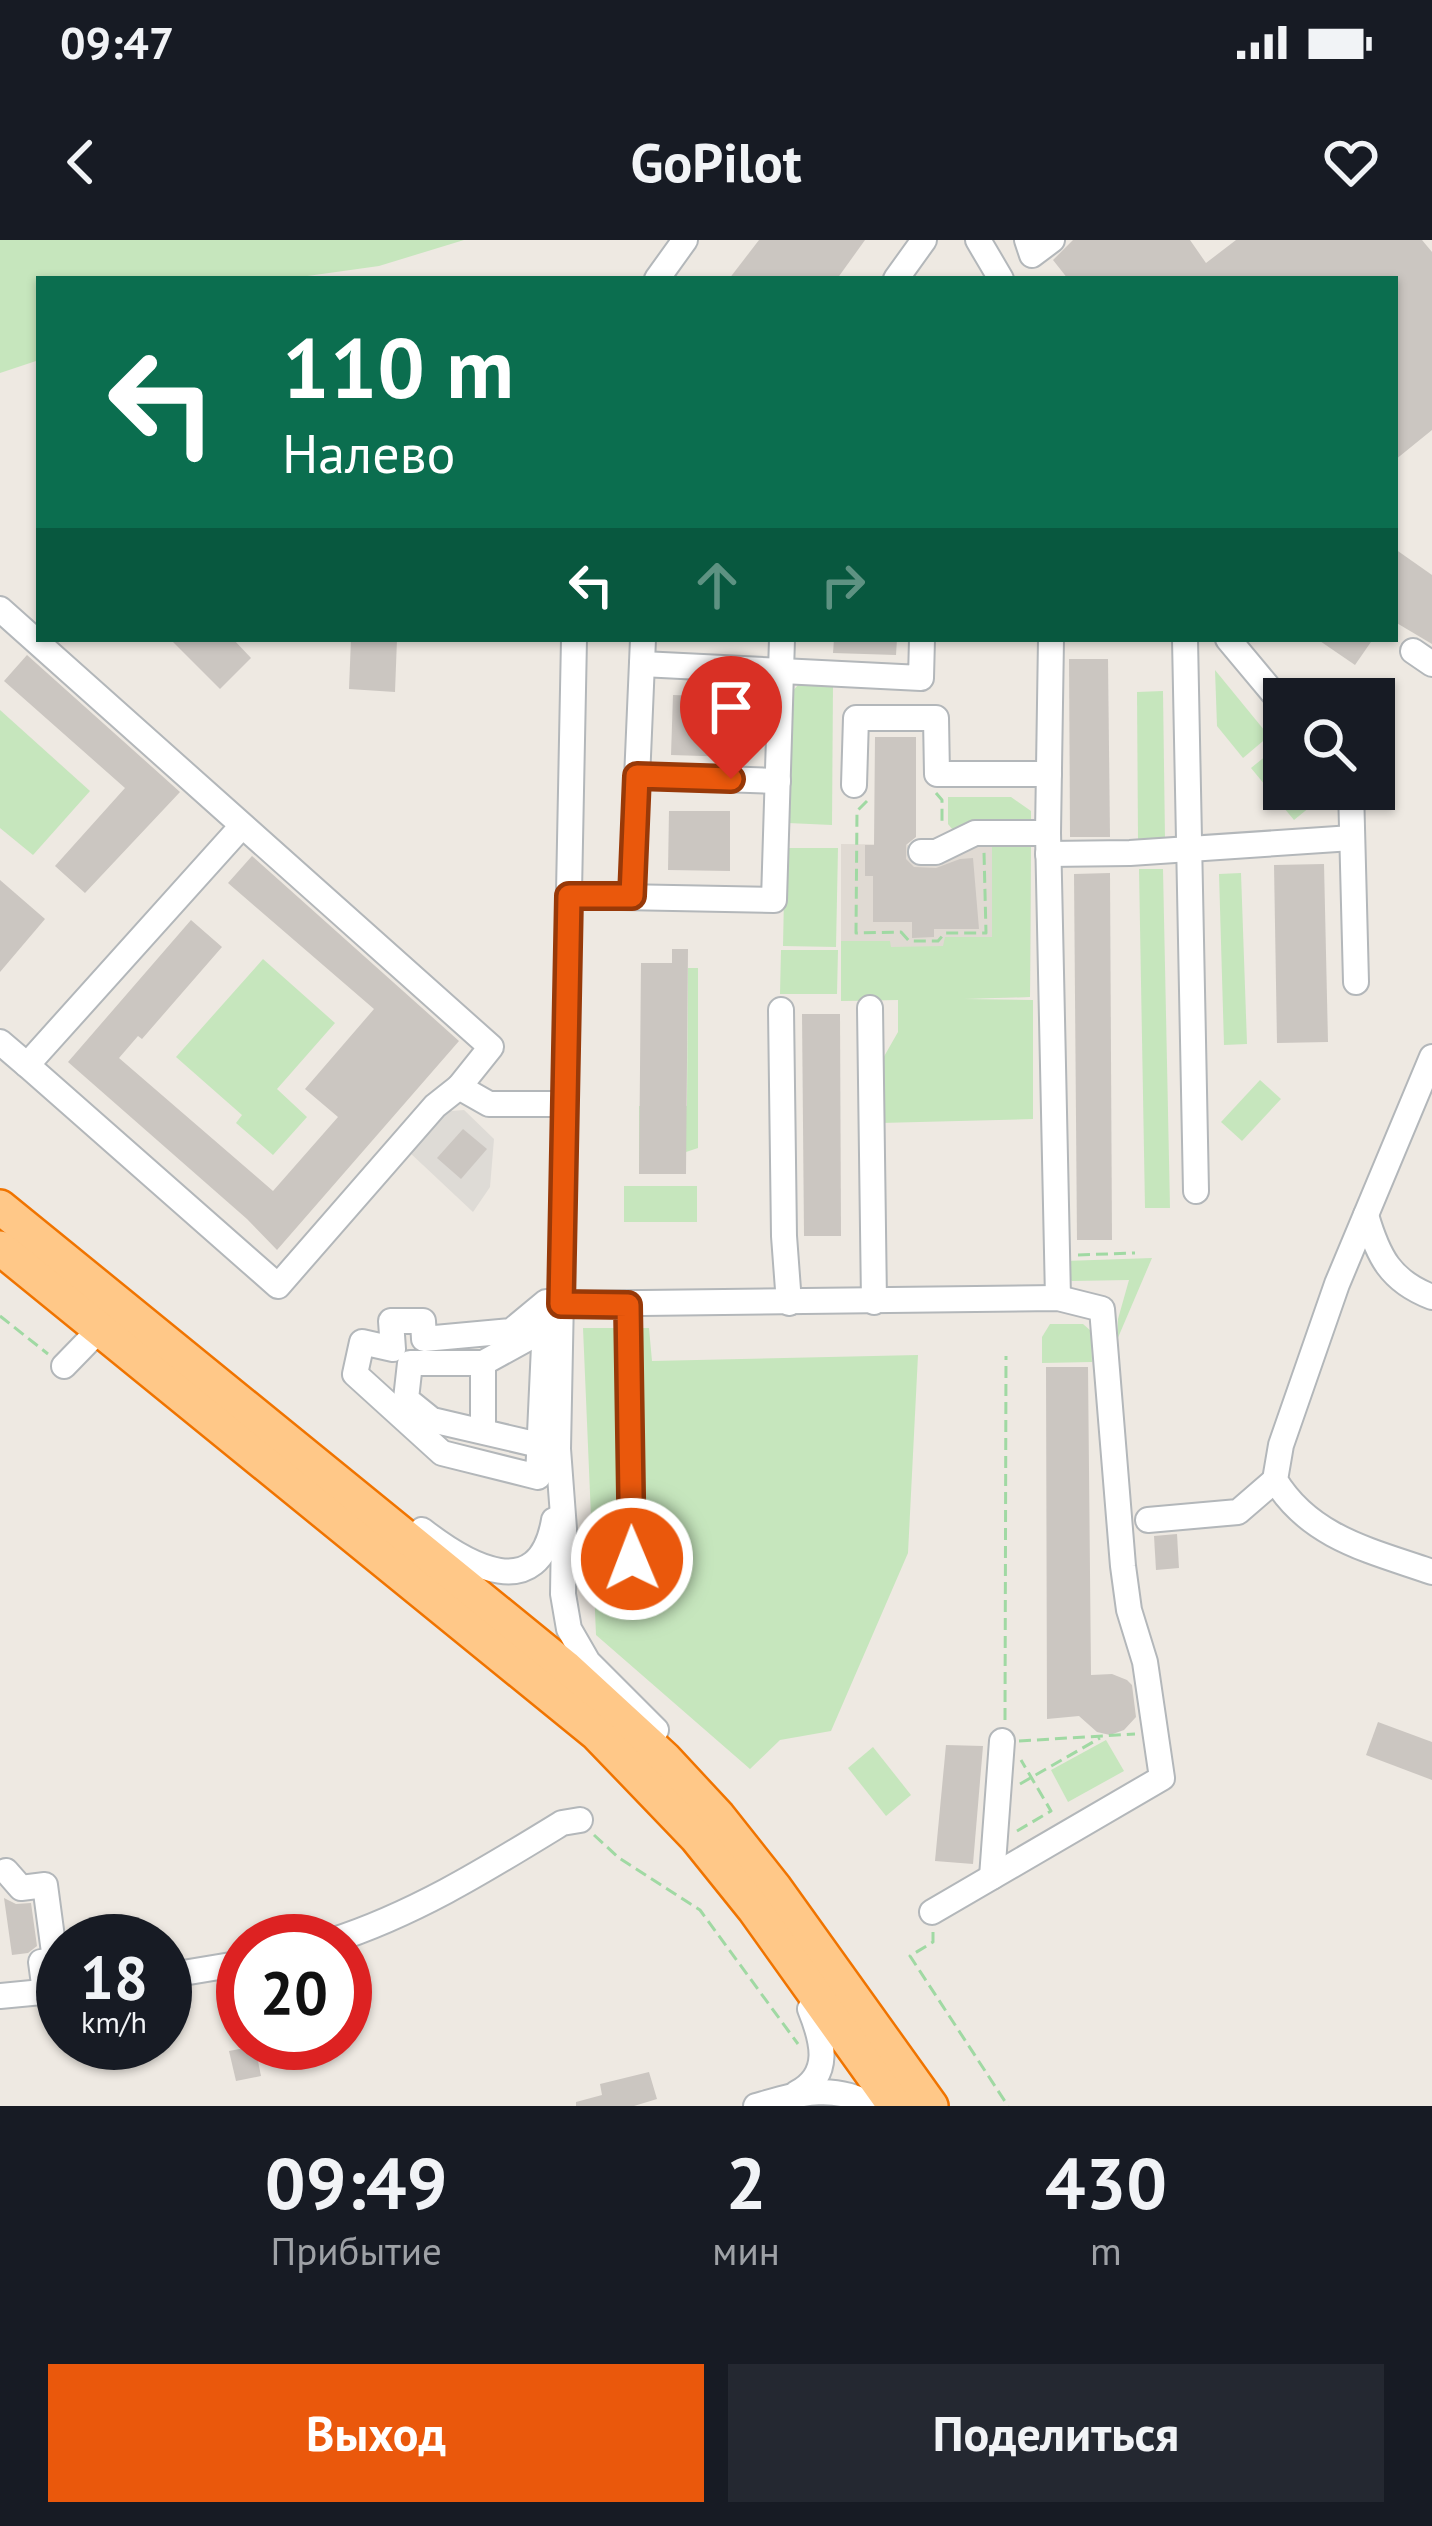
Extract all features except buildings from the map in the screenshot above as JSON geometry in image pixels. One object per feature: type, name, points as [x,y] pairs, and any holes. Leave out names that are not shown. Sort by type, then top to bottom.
[{"type":"highway","points":[[0,1207],[618,1714],[718,1816],[931,2106]]},
{"type":"highway","points":[[0,1248],[545,1689],[628,1764],[754,1909],[895,2106]]},
{"type":"street","points":[[659,276],[686,240]]},
{"type":"street","points":[[898,276],[925,240]]},
{"type":"street","points":[[977,240],[999,276]]},
{"type":"street","points":[[1027,240],[1032,255],[1052,240]]},
{"type":"street","points":[[0,609],[36,642]]},
{"type":"street","points":[[0,1042],[278,1286],[491,1047],[36,642]]},
{"type":"street","points":[[574,642],[565,1104],[549,1446],[564,1528],[564,1613],[576,1644],[598,1674],[721,1798],[775,1888]]},
{"type":"street","points":[[569,896],[774,900],[782,642]]},
{"type":"street","points":[[632,896],[642,652],[781,673],[921,678],[922,642]]},
{"type":"street","points":[[1051,642],[1048,843],[1058,1298]]},
{"type":"street","points":[[1186,642],[1196,1191]]},
{"type":"street","points":[[1231,642],[1263,681]]},
{"type":"street","points":[[854,784],[856,718],[936,718],[937,774],[1049,774]]},
{"type":"street","points":[[637,776],[778,781]]},
{"type":"street","points":[[1351,810],[1356,982]]},
{"type":"street","points":[[27,1065],[241,827]]},
{"type":"street","points":[[921,852],[936,852],[975,833],[1048,843],[1192,849],[1352,838]]},
{"type":"street","points":[[870,1008],[874,1302]]},
{"type":"street","points":[[782,1010],[789,1303]]},
{"type":"street","points":[[1148,1520],[1238,1512],[1275,1480],[1281,1445],[1366,1215],[1432,1057]]},
{"type":"street","points":[[458,1087],[489,1104],[565,1104]]},
{"type":"street","points":[[1366,1215],[1376,1251],[1391,1274],[1432,1297]]},
{"type":"street","points":[[549,1446],[432,1420],[406,1399],[410,1363],[483,1363],[555,1318],[628,1305],[1058,1298],[1102,1309],[1126,1588],[1144,1662],[1162,1778],[932,1912]]},
{"type":"street","points":[[549,1446],[538,1478],[442,1453],[355,1374],[362,1342],[394,1348],[392,1322],[423,1321],[424,1339],[511,1331],[546,1302],[555,1318]]},
{"type":"street","points":[[628,1305],[632,1559]]},
{"type":"street","points":[[64,1366],[99,1330]]},
{"type":"street","points":[[483,1363],[483,1430]]},
{"type":"street","points":[[287,1441],[326,1457],[451,1553],[485,1570],[516,1570],[540,1558],[548,1547],[559,1500]]},
{"type":"street","points":[[1275,1480],[1305,1518],[1333,1537],[1432,1572]]},
{"type":"street","points":[[545,1689],[687,1847],[810,2009],[875,2106]]},
{"type":"street","points":[[992,1877],[1006,1741]]},
{"type":"street","points":[[372,1928],[425,1904],[562,1822],[580,1820]]},
{"type":"street","points":[[6,1871],[21,1888],[45,1885],[49,1914]]},
{"type":"street","points":[[0,1996],[36,1993]]},
{"type":"street","points":[[791,2102],[820,2071],[820,2038],[810,2009]]},
{"type":"street","points":[[756,2106],[830,2091],[875,2106]]},
{"type":"path","points":[[0,1316],[64,1366]]},
{"type":"path","points":[[994,1844],[1051,1811],[1006,1741],[1006,1355]]},
{"type":"path","points":[[1006,1741],[1155,1733]]},
{"type":"path","points":[[998,1797],[1103,1736]]},
{"type":"path","points":[[580,1820],[619,1858],[700,1910],[820,2071]]},
{"type":"path","points":[[932,1912],[933,1942],[910,1956],[1008,2106]]},
{"type":"shaded area","points":[[1031,827],[1030,997],[841,1001],[841,844],[937,845]]},
{"type":"shaded area","points":[[464,1110],[494,1139],[490,1187],[473,1212],[407,1150],[440,1112]]},
{"type":"green space","points":[[0,240],[464,240],[379,266],[307,276],[36,276],[36,361],[0,373]]},
{"type":"green space","points":[[1215,670],[1263,729],[1263,741],[1243,758],[1217,726]]},
{"type":"green space","points":[[799,684],[833,685],[832,825],[788,823],[790,694]]},
{"type":"green space","points":[[1163,691],[1165,839],[1138,839],[1137,692]]},
{"type":"green space","points":[[0,710],[90,791],[33,855],[0,828]]},
{"type":"green space","points":[[1263,758],[1263,783],[1251,768]]},
{"type":"green space","points":[[948,797],[1011,797],[1031,811],[1031,827],[957,835],[948,824]]},
{"type":"green space","points":[[1286,810],[1306,810],[1294,820]]},
{"type":"green space","points":[[1031,842],[1030,997],[964,999],[1033,1000],[1033,1119],[880,1123],[878,1067],[898,1032],[898,1000],[841,1001],[841,941],[943,946],[945,937],[992,937],[992,843]]},
{"type":"green space","points":[[785,848],[838,848],[836,947],[783,946]]},
{"type":"green space","points":[[1139,869],[1163,869],[1170,1208],[1145,1208]]},
{"type":"green space","points":[[1241,873],[1247,1044],[1224,1045],[1219,874]]},
{"type":"green space","points":[[781,950],[838,950],[837,994],[780,994]]},
{"type":"green space","points":[[263,959],[335,1023],[277,1089],[307,1117],[273,1155],[236,1123],[242,1115],[176,1057]]},
{"type":"green space","points":[[688,968],[698,968],[698,1148],[686,1152],[686,1174],[639,1174],[639,1106],[687,1106]]},
{"type":"green space","points":[[1260,1080],[1281,1099],[1242,1141],[1221,1122]]},
{"type":"green space","points":[[624,1186],[697,1186],[697,1222],[624,1222]]},
{"type":"green space","points":[[1152,1258],[1117,1340],[1129,1280],[1072,1281],[1065,1275],[1065,1261]]},
{"type":"green space","points":[[1050,1324],[1083,1324],[1091,1331],[1092,1362],[1042,1363],[1042,1337]]},
{"type":"green space","points":[[583,1328],[649,1328],[652,1361],[918,1355],[908,1553],[831,1731],[780,1740],[750,1769],[596,1635]]},
{"type":"green space","points":[[1106,1740],[1124,1771],[1068,1802],[1051,1770]]},
{"type":"green space","points":[[873,1747],[911,1795],[886,1816],[848,1768]]},
{"type":"route","points":[[632,1559],[628,1305],[561,1304],[569,896],[632,896],[637,776],[731,779]]}]
